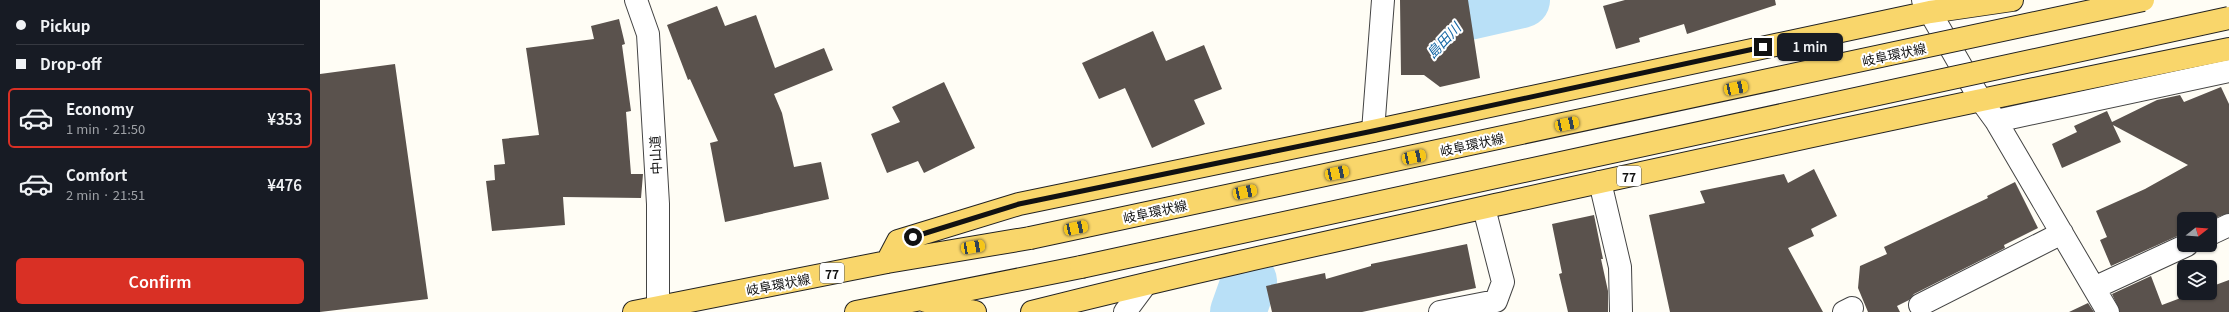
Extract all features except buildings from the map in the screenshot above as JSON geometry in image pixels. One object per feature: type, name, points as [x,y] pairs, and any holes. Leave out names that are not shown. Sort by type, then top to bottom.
[{"type":"main road","points":[[887,262],[898,241],[1019,204],[1373,131],[1926,6],[2012,0]]},
{"type":"main road","name":"岐阜環状線","points":[[634,312],[659,310],[887,262],[1030,238],[2142,0]]},
{"type":"main road","name":"77","points":[[856,312],[1081,266],[2229,18]]},
{"type":"main road","name":"77","points":[[1032,312],[1600,182],[1980,99],[2229,49]]},
{"type":"main road","name":"77","points":[[917,299],[975,312]]},
{"type":"street","name":"中山道","points":[[636,0],[648,34],[658,204],[659,310]]},
{"type":"street","points":[[1373,131],[1383,0]]},
{"type":"street","points":[[1962,0],[1926,6],[1980,99],[1996,120],[2108,312]]},
{"type":"street","points":[[1996,120],[2229,71]]},
{"type":"street","points":[[1600,182],[1620,266],[1621,312]]},
{"type":"street","points":[[1440,312],[1496,301],[1503,282],[1484,208]]},
{"type":"street","points":[[2217,231],[2229,225]]},
{"type":"street","points":[[1920,305],[2062,233]]},
{"type":"street","points":[[2094,288],[2177,250]]},
{"type":"street","points":[[1126,312],[1145,285]]},
{"type":"waterway","points":[[1469,12],[1522,0]]},
{"type":"waterway","name":"島田川","points":[[1238,312],[1249,281]]},
{"type":"route","points":[[913,237],[1019,204],[1373,131],[1763,47]]}]
